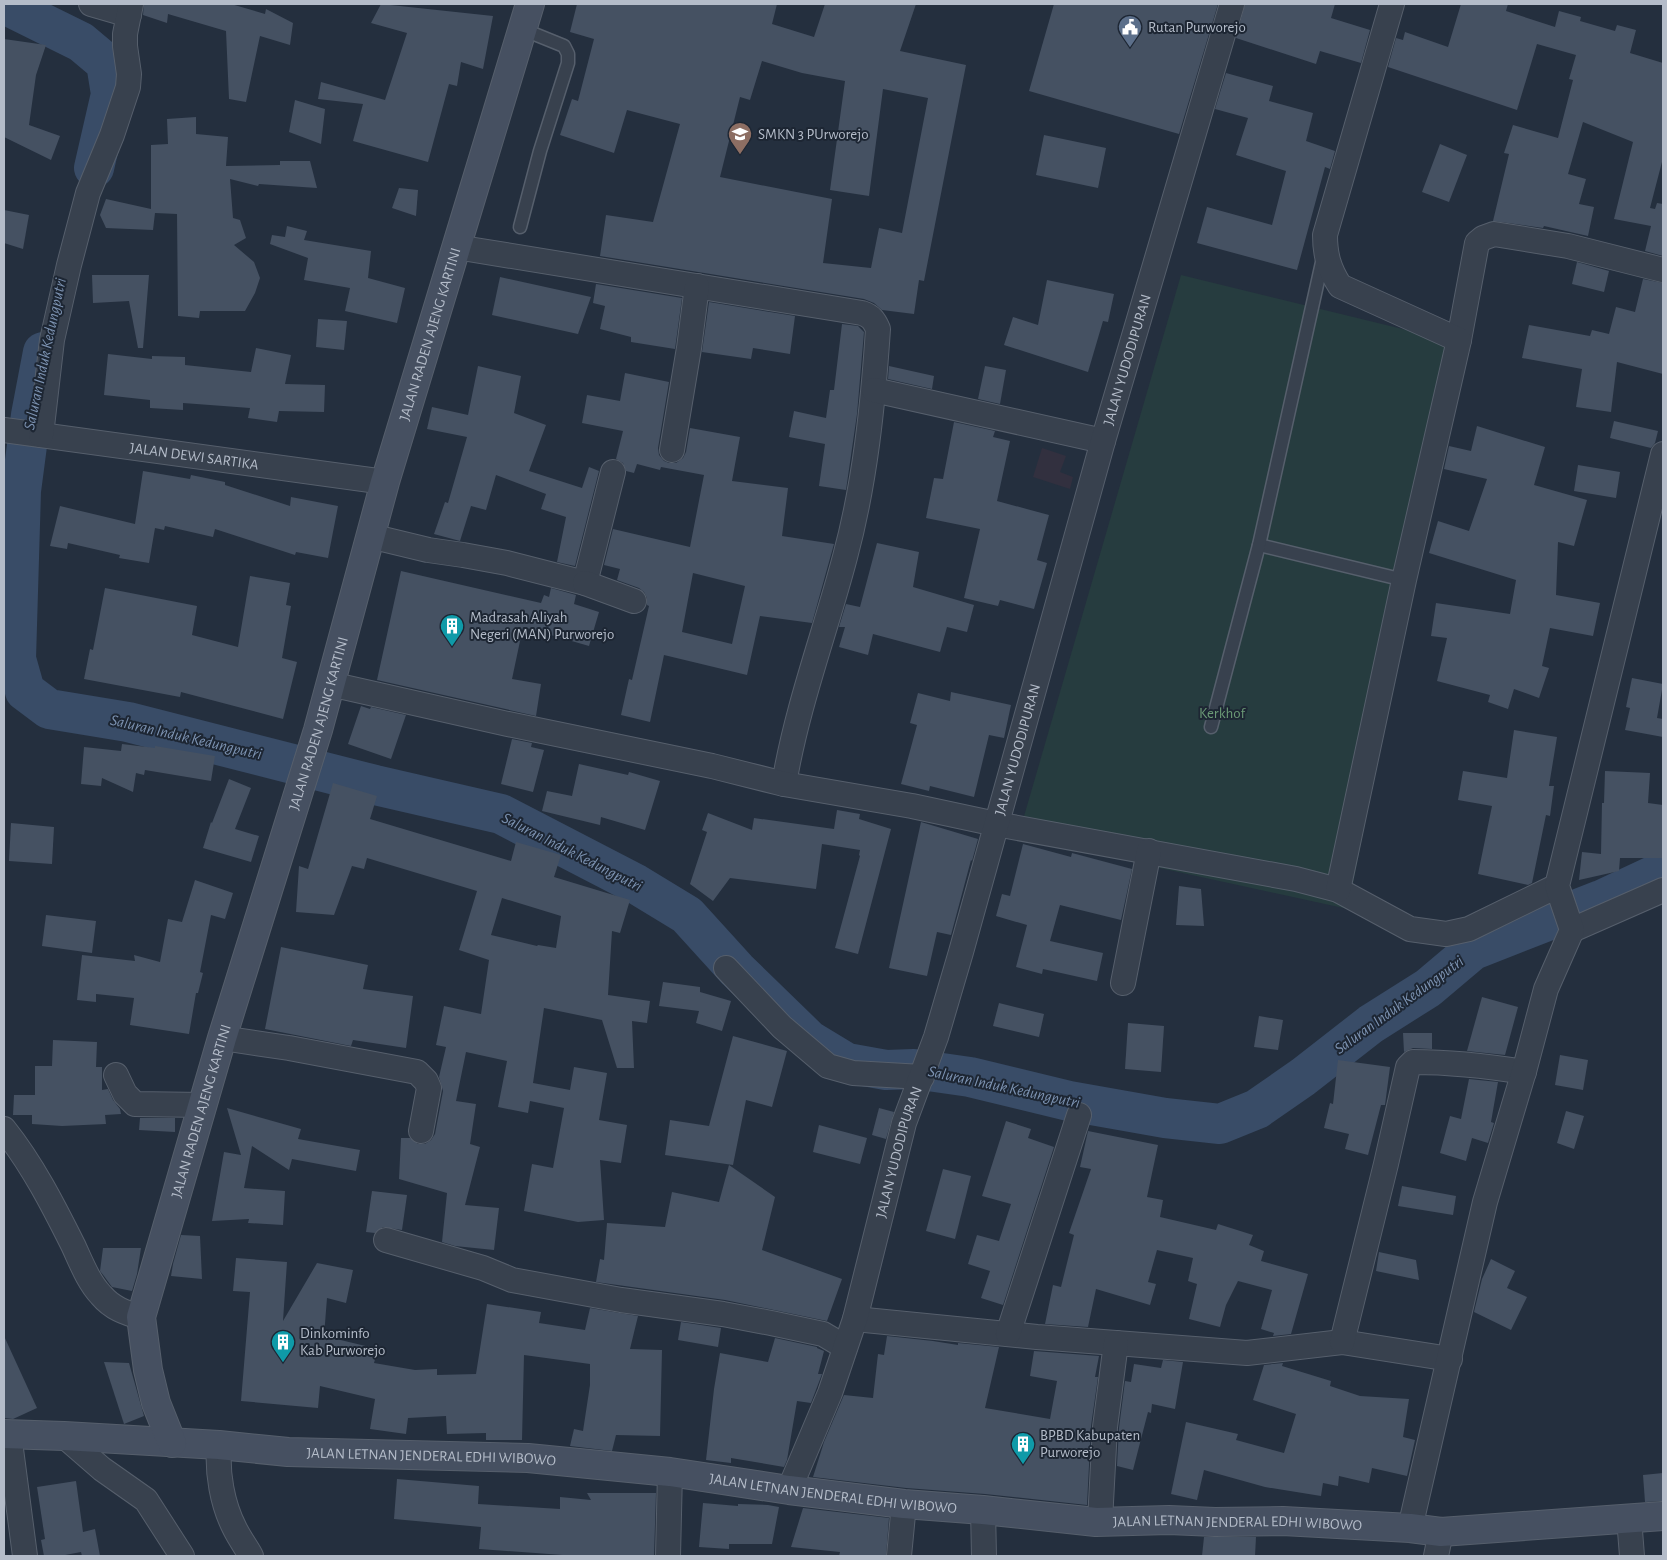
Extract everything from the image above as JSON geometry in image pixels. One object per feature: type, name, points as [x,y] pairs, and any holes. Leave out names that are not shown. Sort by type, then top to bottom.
[{"type":"street","points":[[40,435],[52,340],[69,265],[88,194],[112,135],[128,87],[129,74],[125,46],[130,9],[91,4]]},
{"type":"street","name":"JALAN YUDODIPURAN","points":[[789,1490],[830,1393],[855,1319],[904,1122],[936,1036],[961,952],[1103,441],[1232,4]]},
{"type":"street","points":[[1392,4],[1325,235],[1325,250],[1330,269],[1340,286],[1459,340]]},
{"type":"street","name":"JALAN RADEN AJENG KARTINI","points":[[172,1443],[156,1403],[148,1370],[141,1317],[222,1038],[318,730],[385,482],[526,16]]},
{"type":"street","points":[[1338,890],[1404,580],[1459,340],[1477,243],[1483,238],[1494,234],[1568,246],[1663,270]]},
{"type":"street","points":[[456,247],[869,316],[878,329],[874,390],[861,481],[846,555],[790,748],[784,784]]},
{"type":"street","points":[[672,450],[697,286]]},
{"type":"street","points":[[874,390],[1103,441]]},
{"type":"street","name":"JALAN DEWI SARTIKA","points":[[4,430],[385,482]]},
{"type":"street","points":[[1410,1528],[1485,1202],[1524,1072],[1565,910],[1656,515],[1663,454]]},
{"type":"street","points":[[585,583],[613,472]]},
{"type":"street","points":[[370,536],[428,550],[507,563],[585,583],[634,601]]},
{"type":"street","points":[[330,684],[517,726],[712,766],[784,784],[912,806],[996,824],[1296,879],[1338,890],[1410,929],[1446,934],[1663,890]]},
{"type":"street","points":[[1123,983],[1149,851]]},
{"type":"street","points":[[726,968],[782,1027],[828,1066],[853,1073],[922,1075]]},
{"type":"street","points":[[222,1038],[289,1048],[417,1072],[426,1081],[429,1088],[421,1131]]},
{"type":"street","points":[[1342,1342],[1408,1067],[1413,1062],[1420,1062],[1524,1072]]},
{"type":"street","points":[[116,1075],[124,1094],[136,1104],[202,1105]]},
{"type":"street","points":[[1008,1334],[1079,1115]]},
{"type":"street","points":[[4,1129],[15,1142],[40,1183],[93,1286],[111,1305],[125,1313],[141,1317]]},
{"type":"street","points":[[386,1240],[483,1268],[512,1280],[620,1300],[723,1314],[772,1323],[822,1334],[845,1347]]},
{"type":"street","points":[[855,1319],[1008,1334],[1247,1353],[1342,1342],[1450,1359]]},
{"type":"street","points":[[1100,1521],[1105,1427],[1116,1343]]},
{"type":"street","points":[[6,1434],[25,1556]]},
{"type":"street","name":"JALAN LETNAN JENDERAL EDHI WIBOWO","points":[[6,1434],[219,1445],[288,1452],[528,1458],[670,1472],[789,1490],[904,1504],[1100,1521],[1283,1522],[1410,1528],[1439,1544],[1629,1518],[1663,1516]]},
{"type":"street","points":[[64,1436],[102,1469],[146,1500],[182,1556]]},
{"type":"street","points":[[219,1445],[219,1473],[226,1502],[235,1530],[251,1556]]},
{"type":"street","points":[[668,1556],[670,1472]]},
{"type":"street","points":[[900,1556],[904,1504]]},
{"type":"street","points":[[983,1510],[984,1556]]},
{"type":"street","points":[[1629,1518],[1632,1556]]},
{"type":"lane","points":[[520,227],[540,151],[568,63],[568,54],[564,46],[526,16]]},
{"type":"lane","points":[[1210,727],[1259,545],[1325,250]]},
{"type":"lane","points":[[1259,545],[1404,580]]},
{"type":"shaded area","points":[[1042,448],[1066,456],[1060,472],[1073,477],[1070,489],[1033,477]]},
{"type":"green space","name":"Kerkhof","points":[[1181,275],[1460,343],[1348,909],[1018,837]]},
{"type":"building","points":[[144,4],[231,4],[265,14],[266,9],[293,23],[290,45],[260,36],[246,102],[229,99],[226,31],[168,14],[167,23],[143,15]]},
{"type":"building","points":[[381,4],[493,16],[483,69],[461,62],[457,86],[449,84],[428,162],[353,141],[363,104],[318,99],[321,82],[385,100],[407,33],[371,23]]},
{"type":"building","points":[[577,4],[777,4],[772,24],[814,37],[825,4],[916,4],[900,51],[966,65],[924,281],[919,280],[914,314],[882,310],[874,303],[864,299],[600,256],[606,215],[653,222],[680,124],[627,110],[614,153],[560,135],[572,99],[578,101],[594,39],[570,32]],"holes":[[[762,61],[802,73],[845,81],[830,190],[869,196],[883,89],[928,98],[902,233],[879,228],[871,268],[823,263],[832,199],[720,177],[740,97],[750,100]]]},
{"type":"building","name":"Rutan Purworejo","points":[[1054,4],[1218,4],[1179,134],[1029,91]]},
{"type":"building","points":[[1245,4],[1335,4],[1331,18],[1370,30],[1361,63],[1320,51],[1316,64],[1236,38]]},
{"type":"building","points":[[1461,4],[1508,4],[1506,11],[1555,27],[1559,11],[1581,17],[1580,21],[1615,31],[1617,25],[1636,30],[1630,53],[1663,63],[1663,158],[1650,208],[1655,209],[1657,203],[1663,204],[1663,256],[1645,251],[1651,226],[1614,219],[1633,142],[1583,122],[1568,174],[1586,179],[1579,204],[1594,207],[1588,236],[1544,226],[1543,228],[1493,221],[1509,154],[1504,153],[1513,125],[1558,138],[1573,80],[1569,79],[1576,55],[1537,44],[1517,110],[1388,67],[1396,38],[1403,40],[1405,32],[1448,47]]},
{"type":"building","points":[[4,39],[46,45],[36,75],[29,125],[60,136],[51,160],[4,137]]},
{"type":"building","points":[[1226,73],[1273,86],[1269,101],[1313,113],[1306,141],[1335,151],[1330,169],[1325,167],[1297,270],[1197,243],[1207,207],[1272,225],[1286,171],[1236,155],[1248,118],[1215,109]]},
{"type":"building","points":[[295,100],[325,109],[321,144],[289,132]]},
{"type":"building","points":[[196,117],[196,134],[228,137],[226,166],[280,165],[280,161],[310,161],[317,188],[259,184],[258,186],[230,179],[233,218],[240,220],[246,238],[234,245],[254,262],[260,278],[255,293],[245,311],[200,311],[199,318],[178,316],[177,214],[155,213],[153,230],[106,228],[100,215],[106,199],[151,209],[151,145],[168,144],[167,119]]},
{"type":"building","points":[[1044,135],[1106,148],[1098,188],[1036,175]]},
{"type":"building","points":[[1440,144],[1467,155],[1449,202],[1422,192]]},
{"type":"building","points":[[399,188],[418,190],[416,216],[392,208]]},
{"type":"building","points":[[4,210],[29,215],[23,249],[4,243]]},
{"type":"building","points":[[287,226],[307,231],[304,240],[371,251],[368,278],[405,288],[397,323],[345,311],[350,288],[304,280],[308,258],[270,244],[272,235],[285,237]]},
{"type":"building","points":[[1577,262],[1609,271],[1604,292],[1572,284]]},
{"type":"building","points":[[92,275],[149,275],[143,348],[138,348],[129,301],[93,303]]},
{"type":"building","points":[[500,277],[591,297],[578,334],[492,315]]},
{"type":"building","points":[[1643,279],[1663,283],[1663,374],[1617,362],[1611,412],[1576,407],[1582,369],[1522,358],[1529,325],[1590,336],[1592,330],[1609,334],[1616,307],[1635,312]]},
{"type":"building","points":[[1047,280],[1114,294],[1108,322],[1103,321],[1088,372],[1004,345],[1013,317],[1038,325]]},
{"type":"building","points":[[596,284],[682,298],[675,349],[631,342],[631,337],[600,329],[605,306],[593,303]]},
{"type":"building","points":[[709,302],[795,316],[790,354],[753,348],[751,359],[702,352]]},
{"type":"building","points":[[318,319],[347,321],[344,350],[316,347]]},
{"type":"building","points":[[842,324],[858,326],[864,332],[857,414],[846,490],[819,486],[825,444],[789,437],[794,411],[826,418],[830,390],[834,390]]},
{"type":"building","points":[[256,348],[291,355],[285,384],[325,385],[324,412],[279,411],[277,422],[248,418],[250,408],[183,403],[183,410],[150,408],[150,400],[104,395],[108,354],[152,359],[152,356],[185,357],[185,365],[251,372]]},
{"type":"building","points":[[478,366],[521,376],[514,413],[546,425],[529,471],[582,488],[589,467],[599,471],[575,566],[557,562],[566,517],[541,509],[546,494],[496,475],[486,510],[471,506],[460,541],[434,534],[445,502],[448,503],[467,437],[427,429],[432,407],[468,415]]},
{"type":"building","points":[[889,366],[934,376],[932,389],[888,379]]},
{"type":"building","points":[[985,366],[1006,370],[1000,404],[978,399]]},
{"type":"building","points":[[625,373],[669,382],[658,448],[659,455],[664,461],[676,463],[683,458],[686,452],[690,428],[740,437],[732,481],[788,488],[782,536],[834,544],[812,623],[760,616],[747,675],[664,655],[650,722],[621,715],[629,679],[632,680],[649,606],[647,605],[647,598],[639,588],[617,580],[620,569],[604,565],[613,529],[690,547],[704,475],[661,467],[660,470],[637,464],[634,473],[626,471],[623,463],[616,459],[623,431],[582,423],[587,395],[620,401]],"holes":[[[693,573],[745,586],[732,644],[682,632]]]},
{"type":"building","points":[[1614,421],[1658,431],[1655,443],[1651,448],[1610,438]]},
{"type":"building","points":[[954,422],[995,431],[993,437],[1010,441],[997,501],[1049,515],[1037,560],[1047,563],[1034,609],[1000,600],[998,606],[964,598],[980,529],[926,518],[934,478],[943,479]]},
{"type":"building","points":[[1477,426],[1545,447],[1534,485],[1587,500],[1574,546],[1558,542],[1556,595],[1600,603],[1593,636],[1550,628],[1542,666],[1549,668],[1539,698],[1514,689],[1508,709],[1488,702],[1490,695],[1437,681],[1447,638],[1431,636],[1436,603],[1510,614],[1516,580],[1429,553],[1438,521],[1469,531],[1487,479],[1444,469],[1449,446],[1471,451]]},
{"type":"building","points":[[1578,465],[1620,472],[1616,498],[1574,491]]},
{"type":"building","points":[[143,471],[190,479],[191,475],[225,482],[225,485],[290,506],[291,497],[338,506],[328,558],[296,552],[295,555],[215,529],[213,537],[165,526],[164,530],[155,528],[149,563],[119,558],[120,555],[68,543],[67,549],[50,546],[60,506],[135,524]]},
{"type":"building","points":[[877,543],[919,552],[913,587],[974,605],[967,632],[947,627],[940,652],[873,634],[868,655],[839,647],[845,627],[839,627],[846,604],[860,607]]},
{"type":"building","name":"Madrasah Aliyah Negeri (MAN) Purworejo","points":[[401,571],[541,603],[544,595],[549,597],[551,588],[576,595],[574,604],[599,612],[589,646],[523,627],[512,679],[541,684],[536,716],[377,680]]},
{"type":"building","points":[[250,576],[290,583],[286,605],[291,606],[282,658],[297,662],[283,719],[181,692],[180,697],[84,679],[90,649],[93,650],[105,588],[197,606],[192,635],[238,647]]},
{"type":"building","points":[[1632,678],[1663,684],[1657,718],[1663,719],[1663,737],[1625,730],[1630,708],[1626,707]]},
{"type":"building","points":[[951,692],[1011,705],[1004,738],[989,735],[974,797],[930,786],[929,791],[901,784],[917,725],[910,723],[918,693],[950,701]]},
{"type":"building","points":[[361,706],[406,715],[391,759],[348,744]]},
{"type":"building","points":[[1514,730],[1557,737],[1549,786],[1554,786],[1550,816],[1546,815],[1532,883],[1528,885],[1478,874],[1492,806],[1458,800],[1463,771],[1507,778]]},
{"type":"building","points":[[512,739],[532,743],[531,747],[544,750],[533,792],[501,784]]},
{"type":"building","points":[[122,744],[155,748],[155,746],[215,756],[211,781],[145,770],[144,775],[136,773],[133,792],[102,778],[101,786],[81,784],[84,747],[121,751]]},
{"type":"building","points":[[579,764],[628,775],[629,772],[660,781],[645,830],[601,817],[600,825],[542,811],[547,791],[572,796]]},
{"type":"building","points":[[1605,771],[1650,773],[1648,803],[1663,805],[1663,858],[1620,858],[1619,871],[1579,880],[1582,852],[1601,854]]},
{"type":"building","points":[[229,779],[251,788],[235,829],[259,836],[251,862],[203,848],[211,822]]},
{"type":"building","points":[[333,783],[377,796],[370,819],[511,861],[516,842],[561,855],[554,877],[630,900],[620,933],[612,931],[608,995],[650,1001],[647,1023],[632,1021],[634,1068],[617,1068],[602,1020],[544,1008],[533,1083],[570,1090],[574,1067],[607,1073],[599,1120],[627,1125],[621,1163],[600,1160],[604,1220],[578,1222],[524,1211],[532,1164],[553,1168],[564,1108],[530,1101],[528,1113],[498,1107],[507,1061],[466,1052],[456,1101],[476,1104],[470,1144],[480,1147],[465,1205],[499,1208],[494,1250],[455,1246],[442,1242],[447,1193],[399,1179],[401,1138],[410,1138],[418,1144],[425,1144],[435,1134],[443,1091],[439,1077],[446,1047],[436,1045],[444,1006],[481,1014],[489,960],[459,950],[477,891],[367,858],[364,869],[352,866],[334,915],[296,912],[299,866],[308,869]],"holes":[[[502,898],[561,916],[556,948],[537,946],[491,935]]]},
{"type":"building","points":[[837,810],[860,814],[859,819],[891,829],[858,954],[835,948],[860,850],[822,844],[816,889],[730,878],[713,901],[690,884],[707,832],[702,830],[708,813],[752,830],[754,818],[834,829]]},
{"type":"building","points":[[921,822],[978,839],[951,935],[937,932],[927,976],[889,968]]},
{"type":"building","points":[[11,823],[54,827],[52,864],[9,861]]},
{"type":"building","points":[[1023,844],[1071,857],[1072,853],[1132,869],[1121,920],[1060,905],[1050,941],[1103,953],[1097,981],[1043,969],[1042,974],[1016,967],[1027,925],[996,916],[1002,894],[1010,896]]},
{"type":"building","points":[[195,880],[233,893],[225,919],[211,915],[200,972],[203,973],[198,993],[196,993],[189,1034],[130,1025],[134,998],[96,994],[96,1002],[77,1000],[82,955],[135,961],[134,955],[160,962],[168,919],[182,922]]},
{"type":"building","points":[[1179,886],[1201,889],[1204,926],[1176,925]]},
{"type":"building","points":[[46,915],[96,921],[92,953],[42,946]]},
{"type":"building","points":[[281,947],[368,965],[363,989],[413,996],[406,1048],[353,1040],[351,1046],[265,1029]]},
{"type":"building","points":[[663,982],[700,987],[700,992],[731,1001],[722,1031],[696,1023],[699,1011],[659,1006]]},
{"type":"building","points":[[1482,997],[1518,1007],[1505,1055],[1467,1051]]},
{"type":"building","points":[[999,1003],[1044,1014],[1039,1037],[993,1026]]},
{"type":"building","points":[[1259,1016],[1283,1020],[1278,1050],[1254,1047]]},
{"type":"building","points":[[1128,1023],[1164,1026],[1161,1072],[1125,1069]]},
{"type":"building","points":[[1403,1033],[1432,1033],[1432,1049],[1413,1048],[1404,1052]]},
{"type":"building","points":[[733,1036],[787,1051],[772,1107],[746,1100],[733,1165],[665,1155],[670,1120],[709,1126]]},
{"type":"building","points":[[53,1040],[97,1042],[96,1067],[102,1067],[102,1090],[108,1089],[121,1114],[105,1115],[106,1124],[62,1126],[32,1124],[32,1115],[13,1115],[14,1095],[35,1095],[35,1066],[52,1066]]},
{"type":"building","points":[[1560,1055],[1588,1060],[1583,1090],[1555,1085]]},
{"type":"building","points":[[1338,1060],[1390,1067],[1385,1105],[1381,1105],[1368,1155],[1345,1149],[1349,1134],[1324,1128],[1330,1103],[1333,1104]]},
{"type":"building","points":[[1469,1079],[1498,1082],[1491,1122],[1494,1123],[1488,1143],[1472,1138],[1466,1161],[1440,1153],[1450,1116],[1461,1119]]},
{"type":"building","points":[[227,1108],[301,1129],[298,1139],[360,1150],[356,1171],[292,1159],[289,1170],[252,1146],[244,1188],[285,1191],[283,1225],[248,1223],[249,1219],[212,1221],[224,1152],[241,1155]]},
{"type":"building","points":[[879,1108],[894,1112],[886,1139],[872,1135]]},
{"type":"building","points":[[1566,1111],[1584,1116],[1574,1149],[1557,1143]]},
{"type":"building","points":[[140,1118],[175,1118],[175,1132],[139,1130]]},
{"type":"building","points":[[1006,1121],[1031,1129],[1028,1138],[1054,1147],[1003,1305],[981,1298],[990,1271],[968,1264],[977,1235],[999,1241],[1011,1204],[982,1196]]},
{"type":"building","points":[[819,1125],[867,1138],[860,1164],[813,1152]]},
{"type":"building","points":[[1088,1131],[1158,1145],[1147,1197],[1163,1200],[1160,1217],[1216,1230],[1218,1224],[1253,1235],[1249,1245],[1264,1251],[1261,1261],[1308,1274],[1291,1334],[1273,1336],[1274,1333],[1261,1329],[1272,1290],[1238,1281],[1226,1305],[1220,1327],[1189,1319],[1197,1284],[1188,1281],[1193,1258],[1157,1250],[1148,1282],[1156,1284],[1150,1305],[1096,1289],[1088,1327],[1045,1324],[1053,1285],[1061,1287],[1074,1235],[1069,1233],[1091,1169],[1080,1167]]},
{"type":"building","points":[[729,1165],[775,1197],[762,1250],[842,1279],[827,1321],[725,1300],[596,1282],[600,1259],[604,1260],[607,1223],[665,1227],[672,1192],[719,1202]]},
{"type":"building","points":[[943,1169],[971,1176],[955,1239],[926,1231]]},
{"type":"building","points":[[1402,1186],[1456,1196],[1453,1215],[1398,1206]]},
{"type":"building","points":[[372,1191],[407,1195],[402,1230],[383,1227],[375,1233],[366,1232]]},
{"type":"building","points":[[181,1235],[200,1236],[202,1279],[171,1276]]},
{"type":"building","points":[[103,1248],[141,1248],[132,1291],[112,1287],[100,1271]]},
{"type":"building","points":[[1379,1252],[1416,1260],[1419,1280],[1376,1271]]},
{"type":"building","points":[[236,1258],[287,1262],[283,1321],[317,1263],[353,1270],[346,1303],[327,1298],[324,1336],[378,1349],[374,1363],[415,1370],[437,1369],[437,1375],[476,1374],[487,1304],[541,1312],[539,1323],[585,1330],[590,1308],[638,1316],[630,1349],[662,1350],[660,1436],[616,1435],[612,1451],[570,1446],[574,1429],[583,1431],[590,1385],[590,1364],[524,1355],[522,1440],[486,1440],[486,1433],[447,1434],[446,1416],[408,1418],[406,1434],[370,1429],[375,1399],[320,1386],[318,1408],[241,1401],[250,1292],[233,1291]]},
{"type":"building","points":[[1491,1259],[1515,1271],[1507,1288],[1527,1297],[1511,1330],[1474,1312],[1482,1279]]},
{"type":"building","points":[[681,1322],[721,1328],[718,1347],[678,1340]]},
{"type":"building","points":[[4,1336],[37,1408],[13,1419],[4,1418]]},
{"type":"building","points":[[887,1336],[958,1345],[958,1343],[999,1347],[985,1408],[1050,1419],[1057,1381],[1030,1376],[1034,1351],[1099,1356],[1095,1377],[1098,1377],[1091,1426],[1087,1505],[813,1477],[824,1442],[844,1395],[873,1398],[878,1354],[884,1355]]},
{"type":"building","points":[[775,1338],[817,1347],[824,1351],[818,1374],[822,1374],[811,1403],[797,1401],[787,1460],[784,1467],[731,1458],[731,1463],[706,1460],[720,1353],[768,1362]]},
{"type":"building","points":[[1163,1360],[1183,1362],[1175,1409],[1152,1404],[1151,1413],[1148,1412],[1133,1470],[1117,1466],[1119,1428],[1125,1381],[1131,1382],[1134,1364],[1161,1368]]},
{"type":"building","points":[[104,1362],[129,1363],[144,1416],[124,1424]]},
{"type":"building","points":[[1283,1363],[1282,1366],[1331,1381],[1330,1386],[1360,1396],[1409,1399],[1403,1437],[1415,1440],[1407,1476],[1372,1468],[1369,1483],[1339,1476],[1338,1486],[1323,1483],[1321,1496],[1265,1487],[1204,1470],[1197,1500],[1171,1494],[1186,1422],[1238,1434],[1236,1440],[1284,1453],[1296,1414],[1253,1400],[1264,1365]]},
{"type":"building","points":[[1663,1473],[1663,1501],[1645,1502],[1643,1475]]},
{"type":"building","points":[[397,1479],[479,1486],[478,1504],[560,1509],[560,1497],[591,1500],[587,1493],[656,1493],[654,1556],[576,1556],[479,1549],[481,1527],[394,1519]]},
{"type":"building","points":[[76,1481],[83,1532],[95,1529],[100,1556],[82,1556],[81,1552],[60,1556],[44,1556],[41,1540],[45,1539],[37,1487]]},
{"type":"building","points":[[703,1503],[779,1507],[772,1544],[729,1544],[729,1549],[699,1547]]},
{"type":"building","points":[[803,1508],[889,1518],[886,1556],[839,1556],[840,1552],[791,1547]]},
{"type":"building","points":[[1204,1537],[1256,1537],[1255,1556],[1202,1556]]},
{"type":"waterway","name":"Saluran Induk Kedungputri","points":[[4,4],[81,42],[106,63],[111,94],[94,168]]},
{"type":"waterway","name":"Saluran Induk Kedungputri","points":[[43,352],[31,415],[21,491],[16,659],[25,691],[49,709],[128,722],[375,785],[501,814],[636,884],[687,915],[737,970],[809,1040],[847,1063],[886,1070],[914,1069],[970,1077],[1069,1101],[1165,1118],[1220,1124],[1257,1109],[1303,1077],[1371,1024],[1428,988],[1473,950],[1601,900],[1663,871]]},
{"type":"place","name":"Rutan Purworejo","points":[[1130,48]]},
{"type":"place","name":"SMKN 3 PUrworejo","points":[[740,155]]},
{"type":"place","name":"Madrasah Aliyah Negeri (MAN) Purworejo","points":[[452,647]]},
{"type":"place","name":"Dinkominfo Kab Purworejo","points":[[283,1363]]},
{"type":"place","name":"BPBD Kabupaten Purworejo","points":[[1023,1465]]}]
